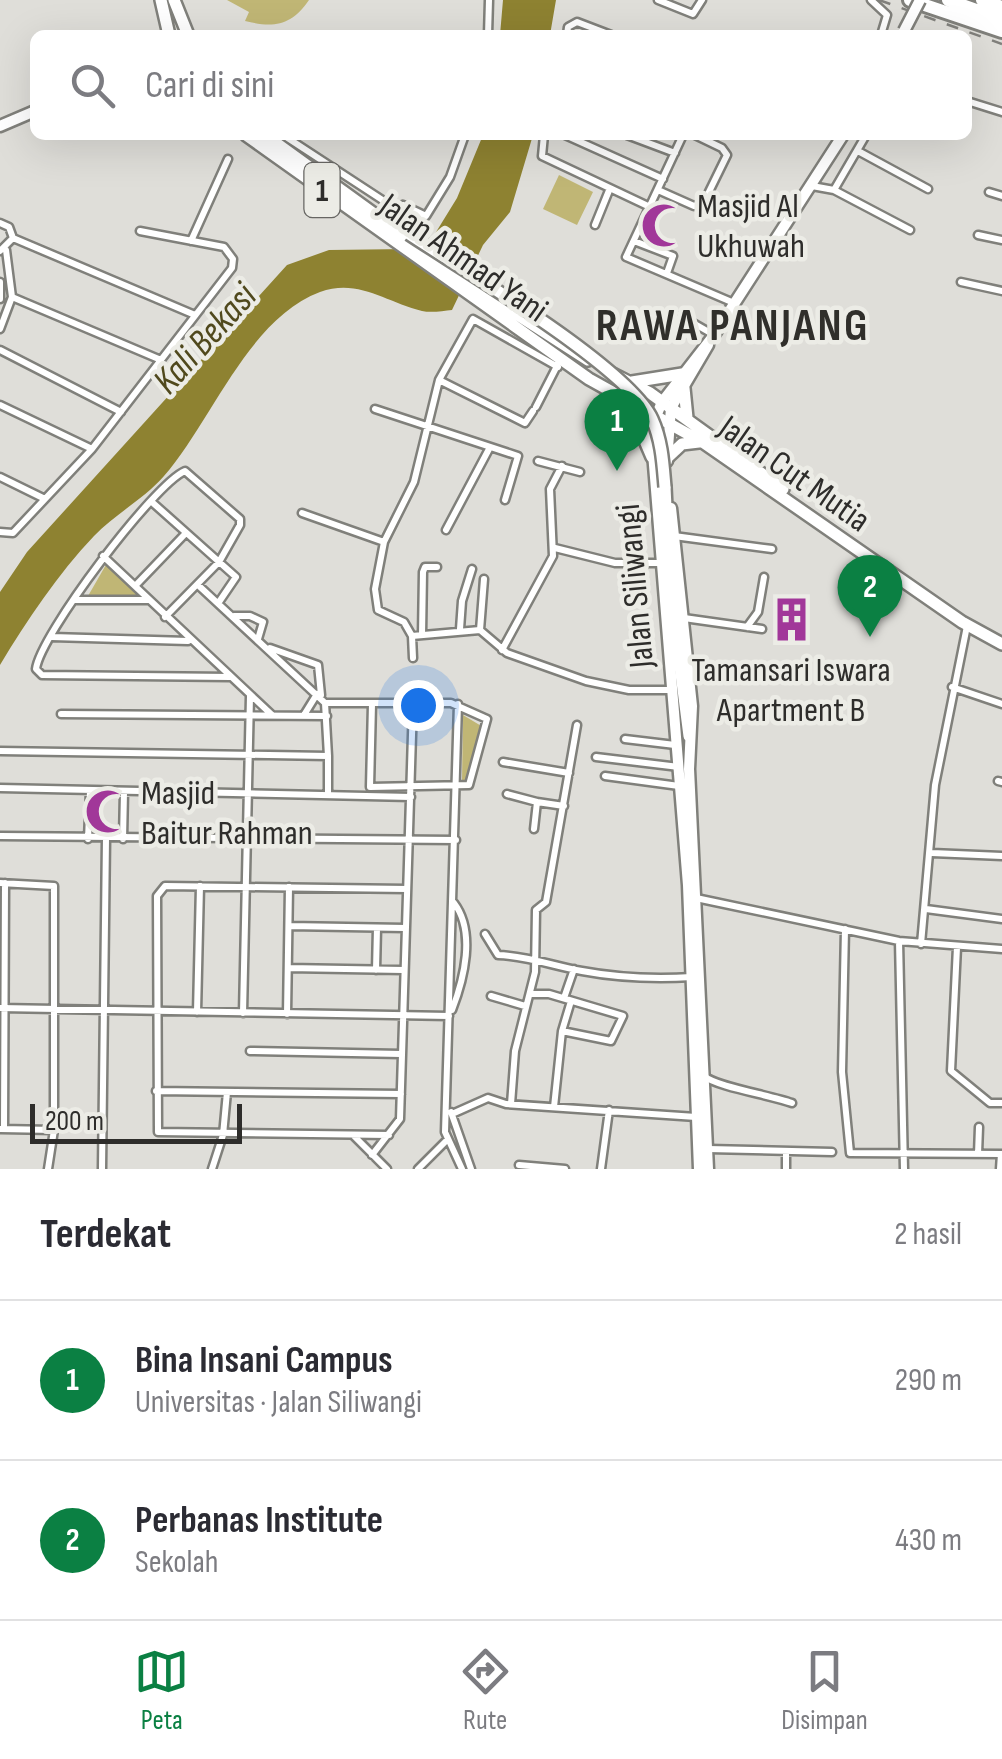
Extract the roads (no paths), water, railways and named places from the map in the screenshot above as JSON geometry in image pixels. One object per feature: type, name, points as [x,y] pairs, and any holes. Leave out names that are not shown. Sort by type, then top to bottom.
[{"type":"highway","points":[[164,0],[167,30]]},
{"type":"highway","points":[[164,0],[168,30]]},
{"type":"highway","points":[[174,0],[186,30]]},
{"type":"highway","points":[[910,0],[1002,32]]},
{"type":"highway","points":[[948,0],[1002,19]]},
{"type":"highway","points":[[982,0],[1002,7]]},
{"type":"highway","name":"Jalan Ahmad Yani","points":[[254,140],[403,238]]},
{"type":"highway","points":[[274,140],[392,223],[403,238],[624,382],[652,417],[666,487],[670,588],[684,731],[689,736]]},
{"type":"highway","name":"Jalan Ahmad Yani","points":[[274,140],[479,296],[559,363],[661,418]]},
{"type":"highway","name":"Jalan Ahmad Yani","points":[[479,296],[667,405]]},
{"type":"highway","points":[[632,382],[682,374]]},
{"type":"highway","points":[[608,388],[637,422],[652,459]]},
{"type":"highway","points":[[684,388],[687,419]]},
{"type":"highway","name":"Jalan Cut Mutia","points":[[667,405],[1002,641]]},
{"type":"highway","name":"Jalan Cut Mutia","points":[[661,418],[704,442],[968,625],[1002,641]]},
{"type":"highway","points":[[667,461],[682,444],[704,442]]},
{"type":"main road","points":[[905,30],[920,0]]},
{"type":"main road","points":[[2,125],[30,113]]},
{"type":"main road","points":[[667,405],[684,388],[711,339],[840,140]]},
{"type":"main road","points":[[667,405],[682,374],[711,339]]},
{"type":"main road","name":"Jalan Siliwangi","points":[[667,405],[652,459],[675,745],[684,768]]},
{"type":"main road","name":"Jalan Siliwangi","points":[[661,418],[692,706],[684,768]]},
{"type":"main road","points":[[652,459],[667,461]]},
{"type":"main road","points":[[684,768],[680,786],[692,898]]},
{"type":"main road","points":[[684,768],[695,977],[699,1169]]},
{"type":"main road","points":[[695,977],[708,1169]]},
{"type":"street","points":[[488,30],[489,0]]},
{"type":"street","points":[[658,0],[693,14],[702,0]]},
{"type":"street","points":[[871,0],[887,15],[882,30]]},
{"type":"street","points":[[567,30],[577,22],[598,30]]},
{"type":"street","points":[[972,103],[1002,112]]},
{"type":"street","points":[[290,140],[390,206]]},
{"type":"street","points":[[392,223],[403,205],[426,216],[450,177],[462,140]]},
{"type":"street","points":[[544,140],[542,156],[650,207]]},
{"type":"street","points":[[576,140],[663,178]]},
{"type":"street","points":[[640,140],[675,154]]},
{"type":"street","points":[[681,140],[626,257],[734,303]]},
{"type":"street","points":[[658,190],[694,206],[704,202],[727,155],[705,140]]},
{"type":"street","points":[[834,190],[864,140]]},
{"type":"street","points":[[858,151],[928,189]]},
{"type":"street","points":[[190,241],[228,159]]},
{"type":"street","points":[[812,186],[834,190],[910,230]]},
{"type":"street","points":[[595,226],[610,188]]},
{"type":"street","points":[[988,192],[1002,196]]},
{"type":"street","points":[[0,223],[9,227],[13,238],[195,314]]},
{"type":"street","points":[[1,535],[13,533],[92,450],[232,268],[233,258],[224,247],[140,231]]},
{"type":"street","points":[[978,235],[1002,240]]},
{"type":"street","points":[[0,329],[12,296],[3,250],[13,238]]},
{"type":"street","points":[[634,241],[673,256],[668,272]]},
{"type":"street","points":[[0,282],[0,299]]},
{"type":"street","points":[[961,282],[1002,291]]},
{"type":"street","points":[[12,296],[161,360]]},
{"type":"street","points":[[681,316],[711,339]]},
{"type":"street","points":[[412,658],[412,636],[404,622],[378,610],[374,590],[384,542],[414,482],[439,380],[473,320],[559,363],[525,423],[439,380]]},
{"type":"street","points":[[0,350],[121,412]]},
{"type":"street","points":[[0,405],[92,450]]},
{"type":"street","points":[[375,409],[518,456],[505,500]]},
{"type":"street","points":[[446,530],[489,449]]},
{"type":"street","points":[[538,461],[580,472]]},
{"type":"street","points":[[502,650],[554,548],[550,490],[562,466]]},
{"type":"street","points":[[164,618],[219,562],[239,530],[240,518],[185,471],[103,556],[39,655],[36,669],[42,675],[230,677]]},
{"type":"street","points":[[0,477],[45,500]]},
{"type":"street","points":[[153,503],[236,580],[219,602]]},
{"type":"street","points":[[302,513],[384,542]]},
{"type":"street","points":[[136,585],[186,534]]},
{"type":"street","points":[[674,536],[772,549]]},
{"type":"street","points":[[554,548],[615,563],[660,563]]},
{"type":"street","points":[[103,556],[136,585],[164,618],[272,715]]},
{"type":"street","points":[[422,634],[423,572],[425,567],[437,567]]},
{"type":"street","points":[[460,629],[462,601],[472,569]]},
{"type":"street","points":[[747,627],[758,612],[764,577]]},
{"type":"street","points":[[480,630],[484,579]]},
{"type":"street","points":[[0,788],[328,794],[470,783],[488,718],[458,704],[372,704],[321,698],[198,584]]},
{"type":"street","points":[[74,600],[148,600]]},
{"type":"street","points":[[234,616],[250,616],[263,622],[258,639]]},
{"type":"street","points":[[684,618],[762,629]]},
{"type":"street","points":[[920,944],[932,853],[934,801],[952,687],[968,625]]},
{"type":"street","points":[[171,641],[176,628]]},
{"type":"street","points":[[412,636],[480,630],[502,650],[602,685],[670,690]]},
{"type":"street","points":[[52,637],[189,641]]},
{"type":"street","points":[[269,648],[318,665],[327,716],[328,794]]},
{"type":"street","points":[[206,677],[214,663]]},
{"type":"street","points":[[952,687],[1002,704]]},
{"type":"street","points":[[243,1013],[250,696]]},
{"type":"street","points":[[304,716],[321,698]]},
{"type":"street","points":[[370,791],[372,704]]},
{"type":"street","points":[[372,1154],[399,1124],[412,704]]},
{"type":"street","points":[[458,704],[446,1141],[462,1169]]},
{"type":"street","points":[[60,714],[327,716]]},
{"type":"street","points":[[511,1104],[530,994],[536,910],[546,902],[577,725]]},
{"type":"street","points":[[624,739],[675,745]]},
{"type":"street","points":[[0,751],[328,756]]},
{"type":"street","points":[[596,757],[684,768]]},
{"type":"street","points":[[504,762],[569,773]]},
{"type":"street","points":[[604,776],[680,786]]},
{"type":"street","points":[[370,791],[411,797]]},
{"type":"street","points":[[88,839],[90,792]]},
{"type":"street","points":[[123,838],[124,792]]},
{"type":"street","points":[[507,794],[564,806]]},
{"type":"street","points":[[534,829],[536,802]]},
{"type":"street","points":[[0,836],[456,840]]},
{"type":"street","points":[[102,1169],[106,838]]},
{"type":"street","points":[[932,853],[1002,856]]},
{"type":"street","points":[[48,1169],[54,1130],[54,886],[3,883],[2,1130],[54,1130]]},
{"type":"street","points":[[390,1135],[161,1133],[155,1127],[158,890],[165,886],[407,889]]},
{"type":"street","points":[[197,1012],[200,886]]},
{"type":"street","points":[[287,1014],[289,886]]},
{"type":"street","points":[[692,898],[899,941],[1002,949]]},
{"type":"street","points":[[450,1016],[464,964],[464,920],[454,903]]},
{"type":"street","points":[[926,908],[1002,919]]},
{"type":"street","points":[[288,926],[404,928]]},
{"type":"street","points":[[376,970],[377,928]]},
{"type":"street","points":[[844,929],[842,1072],[850,1154],[1002,1154],[1000,1169]]},
{"type":"street","points":[[485,934],[496,954],[533,957],[554,966],[639,978],[695,977]]},
{"type":"street","points":[[899,941],[904,1169]]},
{"type":"street","points":[[956,947],[951,1072],[998,1103]]},
{"type":"street","points":[[288,968],[404,970]]},
{"type":"street","points":[[554,1107],[562,1030],[574,969]]},
{"type":"street","points":[[530,994],[568,999],[623,1016],[611,1041],[562,1030]]},
{"type":"street","points":[[491,996],[525,1006]]},
{"type":"street","points":[[2,1008],[450,1016]]},
{"type":"street","points":[[250,1051],[401,1054]]},
{"type":"street","points":[[704,1076],[712,1083],[756,1089],[792,1103]]},
{"type":"street","points":[[156,1091],[401,1094]]},
{"type":"street","points":[[212,1169],[222,1134],[226,1092]]},
{"type":"street","points":[[452,1114],[488,1098],[511,1104],[698,1118]]},
{"type":"street","points":[[446,1102],[471,1169]]},
{"type":"street","points":[[602,1169],[609,1110]]},
{"type":"street","points":[[978,1154],[979,1127]]},
{"type":"street","points":[[354,1136],[386,1169]]},
{"type":"street","points":[[418,1169],[446,1141]]},
{"type":"street","points":[[707,1149],[832,1152]]},
{"type":"street","points":[[786,1152],[786,1169]]},
{"type":"street","points":[[519,1165],[565,1169]]},
{"type":"railway","points":[[879,0],[963,30]]},
{"type":"railway","points":[[972,33],[1002,44]]},
{"type":"place","name":"Masjid Al Ukhuwah","points":[[664,225]]},
{"type":"place","name":"Bina Insani Campus","points":[[617,471]]},
{"type":"place","name":"Tamansari Iswara Apartment B","points":[[791,619]]},
{"type":"place","name":"Perbanas Institute","points":[[870,637]]},
{"type":"place","name":"Masjid Baitur Rahman","points":[[108,812]]},
{"type":"district","name":"RAWA PANJANG","points":[[733,324]]},
{"type":"water label","name":"Kali Bekasi","points":[[204,338]]}]
